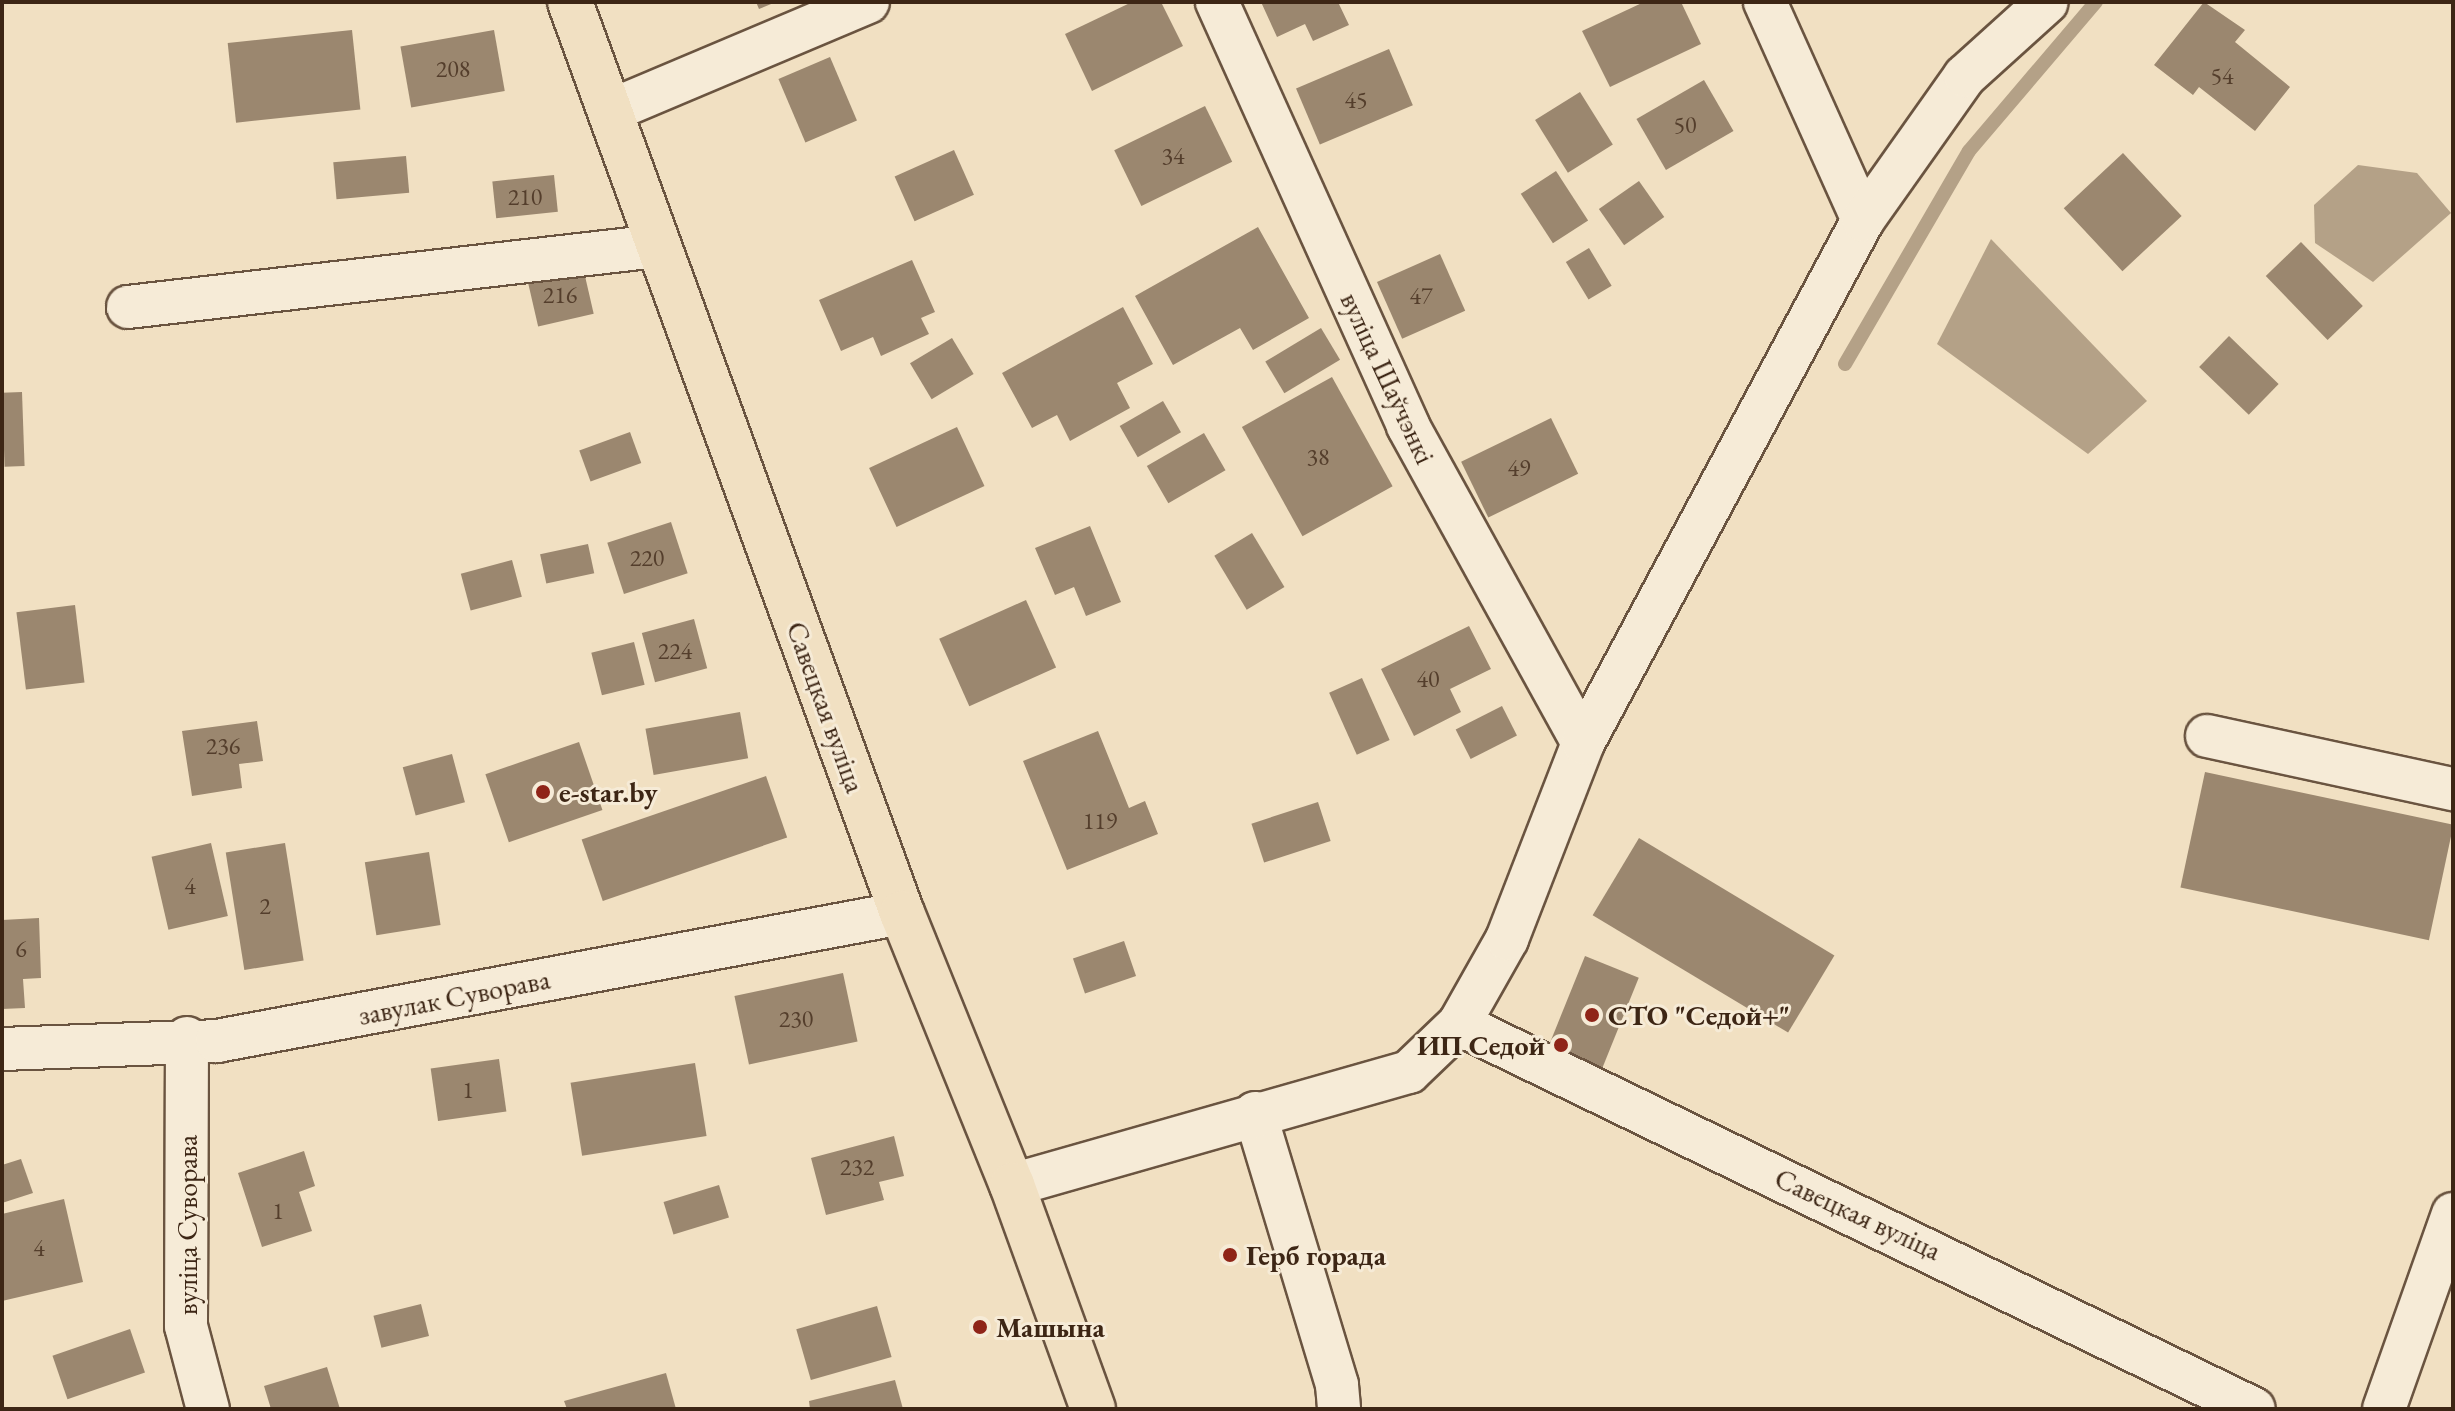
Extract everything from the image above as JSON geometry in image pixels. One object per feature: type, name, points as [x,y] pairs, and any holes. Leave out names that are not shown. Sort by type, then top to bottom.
[{"type":"main road","name":"Савецкая вуліца","points":[[570,2],[902,913],[1012,1185],[1093,1409]]},
{"type":"street","points":[[610,111],[868,2]]},
{"type":"street","name":"вуліца Шаўчэнкі","points":[[1217,2],[1408,426],[1583,743]]},
{"type":"street","points":[[1765,2],[1863,220]]},
{"type":"street","points":[[1012,1185],[1255,1113],[1409,1072],[1459,1024],[1507,939],[1583,743],[1863,220],[1965,76],[2047,2]]},
{"type":"street","points":[[128,307],[657,246]]},
{"type":"street","points":[[2207,736],[2453,789]]},
{"type":"street","name":"завулак Суворава","points":[[2,1049],[187,1038],[217,1041],[902,913]]},
{"type":"street","name":"Савецкая вуліца","points":[[1459,1024],[2075,1318],[2254,1409]]},
{"type":"street","name":"вуліца Суворава","points":[[187,1038],[186,1326],[208,1409]]},
{"type":"street","points":[[1255,1113],[1337,1385],[1339,1409]]},
{"type":"street","points":[[2384,1409],[2453,1214]]},
{"type":"shaded area","points":[[2358,165],[2417,173],[2451,213],[2373,282],[2315,243],[2314,205]]},
{"type":"shaded area","points":[[1991,239],[2147,401],[2088,454],[1937,344]]},
{"type":"building","points":[[756,2],[776,2],[759,9]]},
{"type":"building","points":[[1132,2],[1161,2],[1183,46],[1092,91],[1065,34]]},
{"type":"building","points":[[1261,2],[1338,2],[1349,25],[1313,41],[1305,24],[1277,37]]},
{"type":"building","points":[[1644,2],[1681,2],[1701,44],[1610,87],[1582,31]]},
{"type":"building","points":[[2204,2],[2245,30],[2235,42],[2290,87],[2255,131],[2199,87],[2193,95],[2154,65]]},
{"type":"building","points":[[352,30],[360,110],[236,123],[228,43]]},
{"type":"building","points":[[494,30],[505,91],[411,108],[400,46]]},
{"type":"building","points":[[1389,49],[1413,105],[1320,145],[1296,88]]},
{"type":"building","points":[[830,57],[857,121],[805,142],[778,79]]},
{"type":"building","points":[[1704,80],[1734,131],[1666,170],[1636,119]]},
{"type":"building","points":[[1580,92],[1613,145],[1568,173],[1535,120]]},
{"type":"building","points":[[1205,106],[1232,162],[1141,206],[1114,150]]},
{"type":"building","points":[[954,150],[974,195],[915,221],[895,176]]},
{"type":"building","points":[[2123,153],[2182,216],[2122,271],[2064,208]]},
{"type":"building","points":[[406,156],[409,193],[337,199],[333,162]]},
{"type":"building","points":[[1556,171],[1588,220],[1553,243],[1521,194]]},
{"type":"building","points":[[554,175],[558,212],[496,218],[492,181]]},
{"type":"building","points":[[1639,181],[1664,217],[1624,245],[1599,209]]},
{"type":"building","points":[[1258,227],[1309,318],[1253,350],[1240,328],[1173,365],[1135,296]]},
{"type":"building","points":[[2301,242],[2363,306],[2328,340],[2266,276]]},
{"type":"building","points":[[1589,248],[1612,286],[1589,300],[1566,262]]},
{"type":"building","points":[[1440,254],[1465,311],[1402,339],[1377,282]]},
{"type":"building","points":[[912,260],[935,312],[921,318],[929,334],[881,356],[873,337],[841,351],[819,300]]},
{"type":"building","points":[[582,263],[594,314],[538,326],[526,276]]},
{"type":"building","points":[[1123,307],[1153,364],[1117,383],[1130,408],[1070,441],[1057,415],[1032,428],[1002,373]]},
{"type":"building","points":[[1321,328],[1340,360],[1284,393],[1265,361]]},
{"type":"building","points":[[2229,336],[2279,384],[2249,415],[2199,367]]},
{"type":"building","points":[[952,338],[974,374],[932,399],[910,363]]},
{"type":"building","points":[[1332,377],[1393,486],[1303,536],[1242,427]]},
{"type":"building","points":[[22,392],[25,466],[5,467],[2,393]]},
{"type":"building","points":[[1163,401],[1181,432],[1138,457],[1120,426]]},
{"type":"building","points":[[1551,418],[1578,474],[1488,518],[1461,462]]},
{"type":"building","points":[[957,427],[984,486],[897,527],[869,468]]},
{"type":"building","points":[[630,432],[641,463],[591,481],[579,450]]},
{"type":"building","points":[[1204,433],[1226,470],[1168,503],[1147,466]]},
{"type":"building","points":[[671,522],[688,573],[624,594],[607,543]]},
{"type":"building","points":[[1090,526],[1121,602],[1086,616],[1074,587],[1055,595],[1035,548]]},
{"type":"building","points":[[1252,533],[1284,587],[1247,610],[1214,556]]},
{"type":"building","points":[[588,544],[594,573],[546,584],[540,554]]},
{"type":"building","points":[[512,560],[522,597],[471,610],[461,574]]},
{"type":"building","points":[[1026,600],[1056,668],[969,706],[939,639]]},
{"type":"building","points":[[75,605],[85,682],[26,690],[16,612]]},
{"type":"building","points":[[694,619],[707,668],[655,682],[642,633]]},
{"type":"building","points":[[1469,626],[1491,669],[1450,689],[1461,712],[1414,736],[1381,669]]},
{"type":"building","points":[[634,642],[645,685],[602,695],[591,653]]},
{"type":"building","points":[[1362,678],[1390,740],[1357,755],[1329,693]]},
{"type":"building","points":[[1502,706],[1517,735],[1471,759],[1456,730]]},
{"type":"building","points":[[740,712],[748,758],[654,775],[645,729]]},
{"type":"building","points":[[257,721],[263,761],[239,764],[242,788],[192,796],[182,731]]},
{"type":"building","points":[[1098,731],[1129,808],[1145,801],[1158,834],[1067,870],[1023,761]]},
{"type":"building","name":"e-star.by","points":[[579,742],[602,810],[509,842],[485,774]]},
{"type":"building","points":[[452,754],[465,802],[416,815],[403,767]]},
{"type":"building","points":[[2205,772],[2453,825],[2429,940],[2180,887]]},
{"type":"building","points":[[766,776],[787,837],[603,901],[582,839]]},
{"type":"building","points":[[1318,802],[1331,841],[1264,863],[1251,824]]},
{"type":"building","points":[[1639,838],[1834,955],[1788,1033],[1593,915]]},
{"type":"building","points":[[211,843],[228,916],[168,930],[152,857]]},
{"type":"building","points":[[285,843],[304,961],[244,970],[226,852]]},
{"type":"building","points":[[429,852],[441,925],[376,935],[365,862]]},
{"type":"building","points":[[39,918],[41,978],[23,979],[25,1008],[2,1009],[2,920]]},
{"type":"building","points":[[1124,941],[1136,976],[1085,994],[1073,959]]},
{"type":"building","name":"СТО \"Седой+\"","points":[[1585,956],[1639,978],[1600,1074],[1546,1052]]},
{"type":"building","points":[[843,973],[858,1041],[749,1065],[734,996]]},
{"type":"building","points":[[499,1059],[506,1111],[438,1121],[431,1069]]},
{"type":"building","points":[[695,1063],[707,1136],[582,1156],[571,1083]]},
{"type":"building","points":[[894,1136],[904,1176],[879,1182],[884,1200],[826,1215],[811,1158]]},
{"type":"building","points":[[304,1151],[315,1186],[299,1192],[312,1231],[262,1247],[238,1173]]},
{"type":"building","points":[[21,1159],[33,1193],[2,1203],[2,1165]]},
{"type":"building","points":[[719,1185],[729,1218],[673,1234],[664,1202]]},
{"type":"building","points":[[64,1199],[83,1282],[2,1301],[2,1214]]},
{"type":"building","points":[[421,1304],[429,1336],[381,1348],[373,1316]]},
{"type":"building","points":[[877,1306],[892,1357],[811,1380],[796,1329]]},
{"type":"building","points":[[130,1329],[145,1372],[67,1399],[52,1356]]},
{"type":"building","points":[[327,1367],[340,1409],[271,1409],[264,1386]]},
{"type":"building","points":[[666,1373],[676,1409],[567,1409],[564,1401]]},
{"type":"building","points":[[895,1380],[903,1409],[810,1409],[809,1401]]},
{"type":"waterway","points":[[1845,364],[1969,151],[2096,2]]},
{"type":"place","name":"e-star.by","points":[[543,792]]},
{"type":"place","name":"СТО \"Седой+\"","points":[[1592,1015]]},
{"type":"place","name":"ИП Седой","points":[[1561,1045]]},
{"type":"place","name":"Герб горада","points":[[1230,1255]]},
{"type":"place","name":"Машына","points":[[980,1327]]}]
